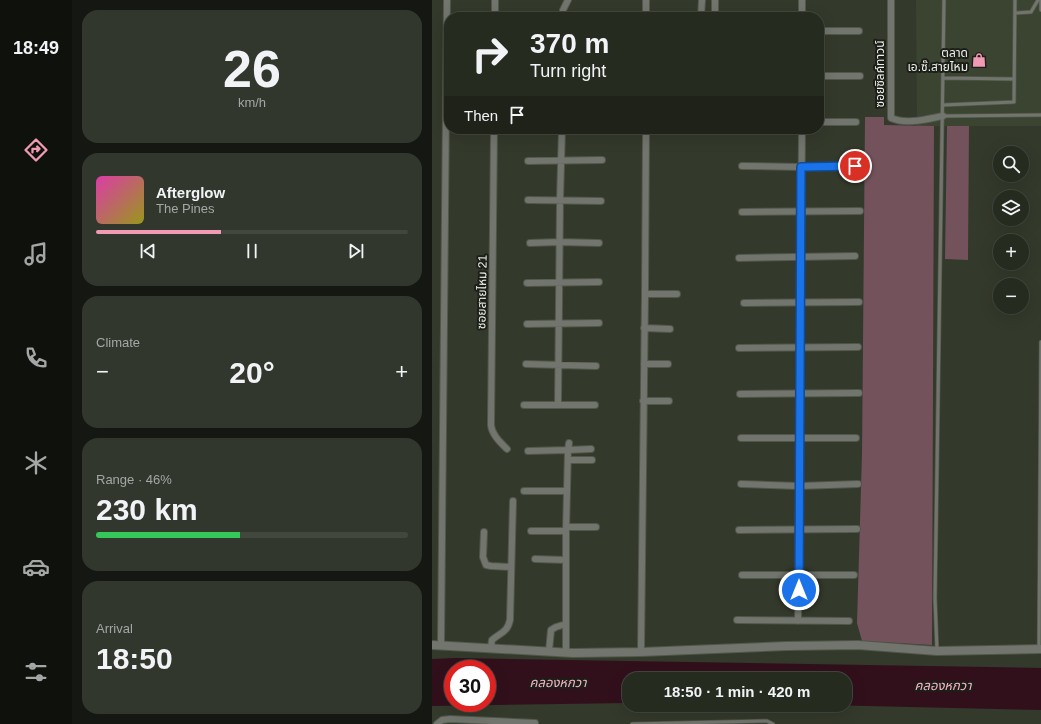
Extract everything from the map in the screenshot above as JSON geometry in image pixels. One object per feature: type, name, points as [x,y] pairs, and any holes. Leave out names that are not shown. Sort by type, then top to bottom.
[{"type":"street","points":[[447,0],[447,12]]},
{"type":"street","points":[[495,0],[495,12]]},
{"type":"street","points":[[564,12],[568,0]]},
{"type":"street","points":[[646,0],[646,12]]},
{"type":"street","points":[[701,12],[702,0]]},
{"type":"street","points":[[715,0],[715,12]]},
{"type":"street","points":[[802,0],[802,12]]},
{"type":"street","name":"ซอยซิลค์ทาวน์","points":[[891,0],[891,118],[898,121],[917,121],[943,116]]},
{"type":"street","points":[[824,31],[859,31]]},
{"type":"street","points":[[824,76],[860,76]]},
{"type":"street","points":[[824,122],[856,122]]},
{"type":"street","points":[[441,645],[446,134]]},
{"type":"street","name":"ซอยสายไหม 21","points":[[494,134],[491,425],[496,436],[507,450]]},
{"type":"street","points":[[558,405],[559,242],[562,134]]},
{"type":"street","points":[[641,652],[646,134]]},
{"type":"street","points":[[798,620],[802,134]]},
{"type":"street","points":[[528,161],[602,160]]},
{"type":"street","points":[[742,166],[855,166]]},
{"type":"street","points":[[528,200],[601,200]]},
{"type":"street","points":[[742,212],[860,211]]},
{"type":"street","points":[[530,243],[599,243]]},
{"type":"street","points":[[739,258],[856,256]]},
{"type":"street","points":[[527,283],[599,282]]},
{"type":"street","points":[[645,294],[677,294]]},
{"type":"street","points":[[744,303],[858,302]]},
{"type":"street","points":[[527,324],[599,323]]},
{"type":"street","points":[[644,328],[670,329]]},
{"type":"street","points":[[739,348],[858,347]]},
{"type":"street","points":[[526,364],[596,366]]},
{"type":"street","points":[[644,364],[668,364]]},
{"type":"street","points":[[740,394],[859,393]]},
{"type":"street","points":[[643,401],[669,401]]},
{"type":"street","points":[[524,405],[595,405]]},
{"type":"street","points":[[742,438],[856,438]]},
{"type":"street","points":[[566,652],[566,529],[569,443]]},
{"type":"street","points":[[528,451],[592,449]]},
{"type":"street","points":[[568,460],[592,460]]},
{"type":"street","points":[[741,484],[799,486],[858,484]]},
{"type":"street","points":[[524,492],[567,491]]},
{"type":"street","points":[[491,648],[492,640],[506,631],[510,620],[514,501]]},
{"type":"street","points":[[531,531],[596,527]]},
{"type":"street","points":[[739,530],[857,529]]},
{"type":"street","points":[[484,532],[483,557],[486,565],[512,567]]},
{"type":"street","points":[[535,560],[566,560]]},
{"type":"street","points":[[742,575],[854,575]]},
{"type":"street","points":[[737,620],[849,621]]},
{"type":"street","points":[[549,651],[550,630],[556,626],[566,624]]},
{"type":"street","points":[[432,645],[566,652],[641,652],[787,646],[858,645],[937,650],[1040,649]]},
{"type":"street","points":[[437,724],[442,720],[450,719],[535,723]]},
{"type":"lane","points":[[937,650],[935,598],[944,0]]},
{"type":"lane","points":[[943,105],[1014,102],[1015,0]]},
{"type":"lane","points":[[1015,13],[1031,12],[1040,0]]},
{"type":"lane","points":[[1040,0],[1041,10]]},
{"type":"lane","points":[[943,78],[1014,79]]},
{"type":"lane","points":[[943,116],[1041,115]]},
{"type":"lane","points":[[1040,649],[1041,342]]},
{"type":"lane","points":[[632,724],[767,721],[773,724]]},
{"type":"shaded area","name":"ตลาด เอ.ซ๊.สายไหม","points":[[916,0],[1041,0],[1041,126],[917,126]]},
{"type":"shaded area","points":[[865,117],[884,117],[884,125],[934,126],[932,645],[862,641],[857,623],[862,454]]},
{"type":"shaded area","points":[[947,126],[969,126],[968,260],[945,259]]},
{"type":"water","name":"คลองหกวา","points":[[456,658],[1041,668],[1041,710],[852,706],[852,672],[622,672],[622,703],[496,705],[496,660],[444,660],[444,706],[432,706],[432,659]]},
{"type":"place","name":"ตลาด เอ.ซ๊.สายไหม","points":[[979,60]]},
{"type":"route","points":[[799,590],[801,167],[855,166]]}]
